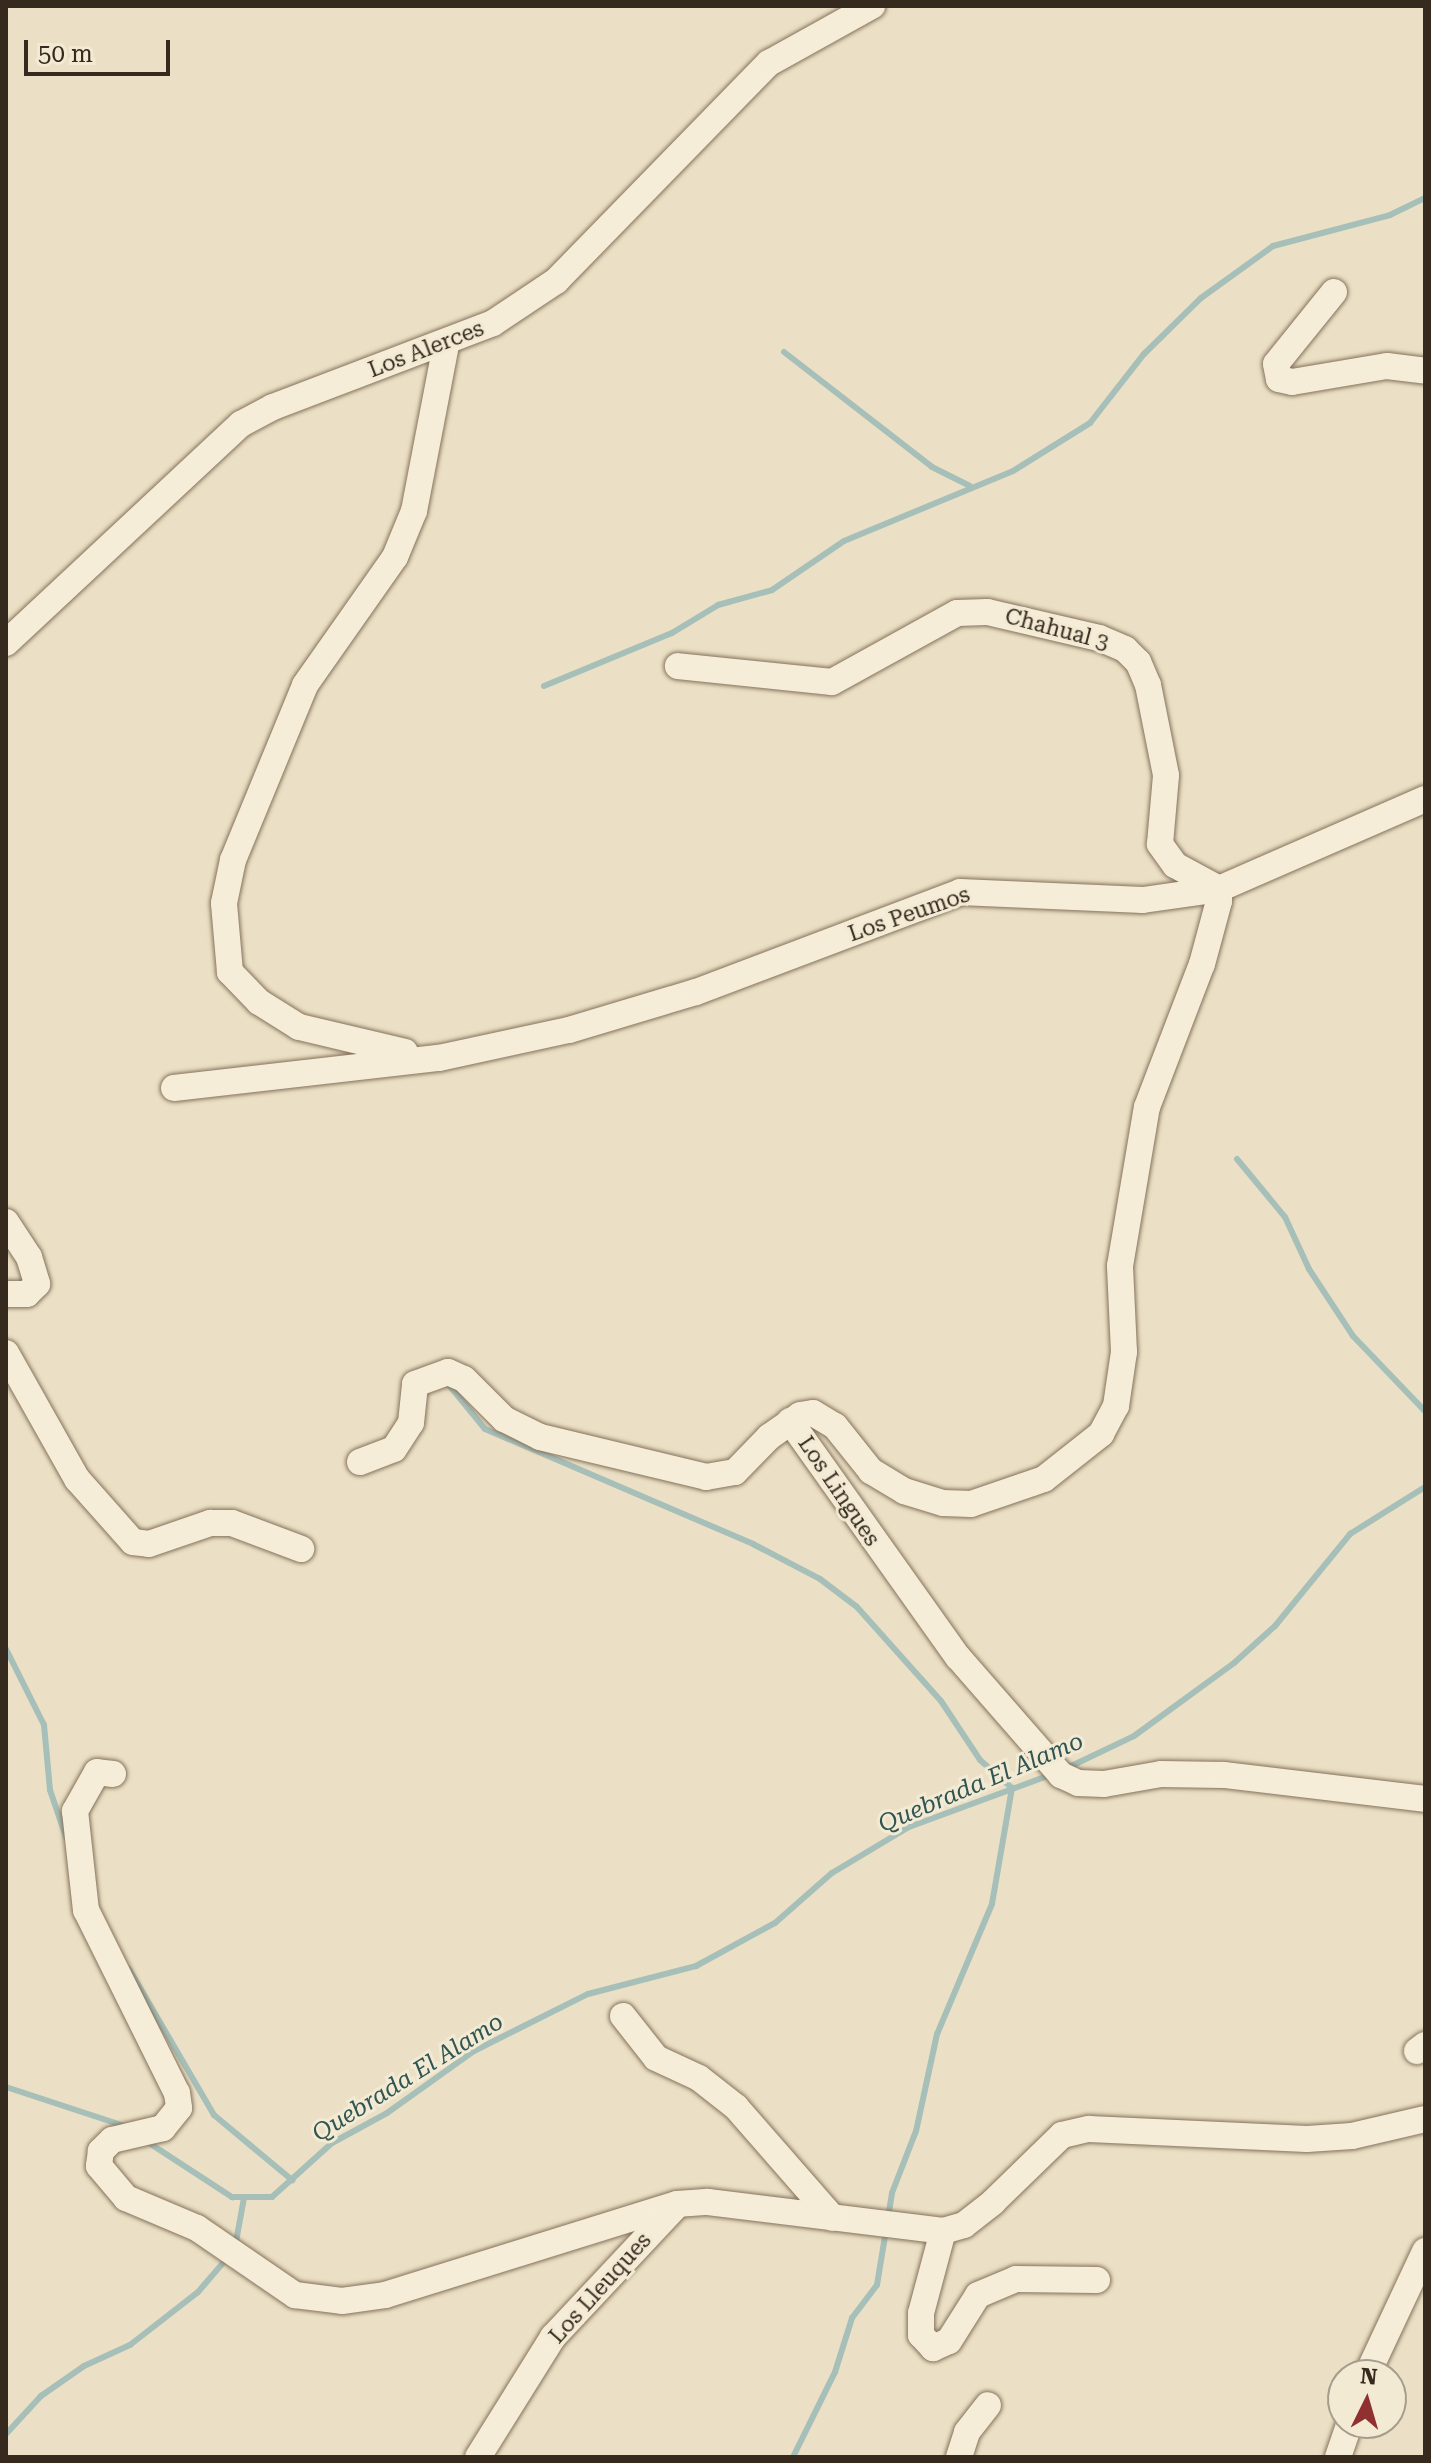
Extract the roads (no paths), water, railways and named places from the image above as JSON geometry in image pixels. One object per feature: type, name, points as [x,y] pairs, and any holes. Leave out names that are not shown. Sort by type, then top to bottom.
[{"type":"street","name":"Los Alerces","points":[[6,643],[241,424],[317,389],[446,345],[493,323],[556,281],[769,63],[872,6]]},
{"type":"street","points":[[1334,292],[1276,364],[1279,379],[1292,382],[1387,366],[1425,371]]},
{"type":"street","points":[[439,1058],[299,1027],[259,1002],[230,972],[224,903],[233,860],[305,685],[395,557],[414,511],[446,345]]},
{"type":"street","name":"Chahual 3","points":[[678,666],[832,682],[957,613],[1013,615],[1099,638],[1125,649],[1148,685],[1166,775],[1160,844],[1165,856],[1219,889]]},
{"type":"street","name":"Los Peumos","points":[[174,1088],[439,1058],[569,1030],[696,992],[960,892],[1143,900],[1219,889],[1425,799]]},
{"type":"street","name":"Los Lingues","points":[[1219,889],[1215,927],[1147,1107],[1120,1266],[1122,1378],[1116,1406],[1101,1434],[1044,1479],[971,1504],[943,1503],[893,1484],[871,1471],[823,1416],[813,1413],[790,1421],[958,1657],[1061,1775],[1078,1783],[1104,1784],[1161,1774],[1224,1775],[1425,1799]]},
{"type":"street","points":[[6,1222],[33,1265],[37,1284],[27,1294],[6,1294]]},
{"type":"street","points":[[6,1353],[77,1479],[133,1542],[149,1544],[210,1523],[232,1523],[301,1549]]},
{"type":"street","points":[[360,1462],[394,1449],[411,1423],[415,1384],[429,1375],[448,1372],[464,1379],[504,1419],[540,1437],[706,1477],[735,1472],[790,1421]]},
{"type":"street","points":[[113,1774],[97,1772],[75,1811],[86,1910],[177,2093],[179,2108],[163,2128],[112,2140],[101,2151],[104,2176],[126,2198],[197,2228],[295,2295],[342,2301],[441,2281],[677,2204],[708,2202],[943,2231],[964,2225],[993,2202],[1062,2135],[1089,2129],[1307,2139],[1352,2136],[1425,2119]]},
{"type":"street","points":[[623,2016],[656,2058],[699,2078],[736,2107],[833,2218]]},
{"type":"street","name":"Los Lleuques","points":[[478,2457],[553,2337],[677,2204]]},
{"type":"street","points":[[943,2231],[921,2313],[921,2335],[933,2348],[949,2341],[978,2295],[1016,2279],[1097,2280]]},
{"type":"street","points":[[1374,2359],[1425,2251]]},
{"type":"street","points":[[959,2457],[967,2432],[988,2405]]},
{"type":"waterway","points":[[544,686],[672,633],[718,605],[772,590],[844,541],[1013,471],[1090,423],[1144,354],[1201,298],[1273,246],[1390,215],[1425,198]]},
{"type":"waterway","points":[[784,352],[932,467],[970,486]]},
{"type":"waterway","points":[[1237,1159],[1285,1217],[1309,1269],[1353,1336],[1425,1411]]},
{"type":"waterway","points":[[445,1380],[485,1429],[753,1544],[820,1579],[857,1607],[941,1701],[980,1760],[1012,1788],[992,1904],[937,2034],[916,2131],[892,2193],[888,2219]]},
{"type":"waterway","name":"Quebrada El Alamo","points":[[1067,1768],[1134,1736],[1234,1663],[1275,1626],[1350,1534],[1425,1487]]},
{"type":"waterway","points":[[6,1649],[44,1725],[50,1790],[66,1837]]},
{"type":"waterway","name":"Quebrada El Alamo","points":[[146,2141],[232,2197],[272,2197],[332,2143],[387,2113],[474,2051],[588,1994],[696,1966],[775,1923],[832,1873],[909,1827],[1053,1774]]},
{"type":"waterway","points":[[129,1969],[214,2115],[292,2180]]},
{"type":"waterway","name":"Quebrada El Alamo","points":[[6,2087],[128,2127]]},
{"type":"waterway","points":[[235,2247],[244,2198]]},
{"type":"waterway","points":[[793,2457],[835,2372],[852,2318],[877,2285],[886,2230]]},
{"type":"waterway","points":[[6,2434],[41,2396],[84,2366],[130,2345],[198,2292],[229,2256]]}]
